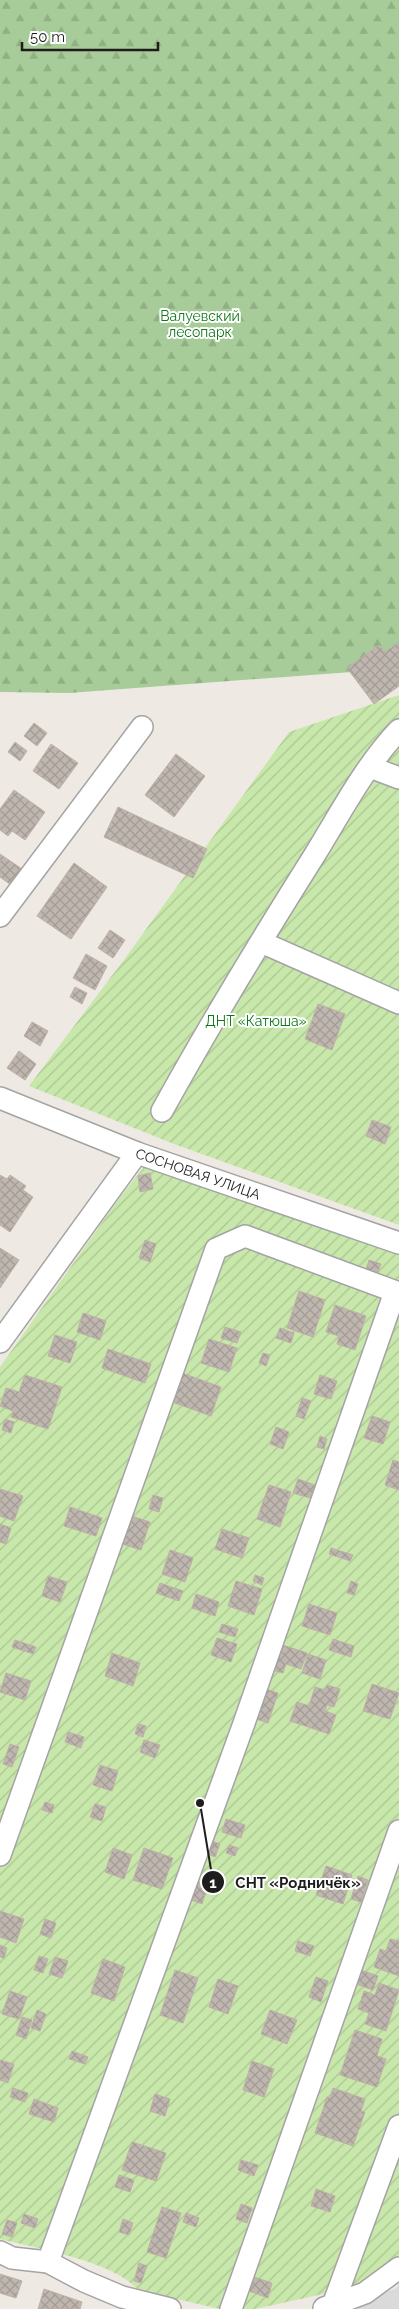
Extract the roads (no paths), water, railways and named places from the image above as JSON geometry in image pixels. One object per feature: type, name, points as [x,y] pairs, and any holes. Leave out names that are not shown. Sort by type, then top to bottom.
[{"type":"street","points":[[0,916],[142,727]]},
{"type":"street","points":[[162,1111],[211,1022],[370,767],[399,730]]},
{"type":"street","points":[[370,767],[399,778]]},
{"type":"street","points":[[261,942],[399,1003]]},
{"type":"street","name":"СОСНОВАЯ УЛИЦА","points":[[0,1098],[137,1153],[399,1243]]},
{"type":"street","points":[[0,1342],[137,1153]]},
{"type":"street","points":[[0,1855],[216,1249],[245,1236],[397,1293],[243,1726],[48,2262]]},
{"type":"street","points":[[231,2309],[399,1831]]},
{"type":"street","points":[[326,2307],[399,2126]]},
{"type":"street","points":[[0,2252],[12,2258],[48,2262],[84,2281],[122,2297],[170,2309]]},
{"type":"street","points":[[326,2307],[364,2293],[399,2268]]},
{"type":"place","name":"СНТ «Родничёк»","points":[[200,1803]]},
{"type":"park label","name":"Валуевский лесопарк","points":[[200,324]]},
{"type":"park label","name":"ДНТ «Катюша»","points":[[256,1021]]}]
